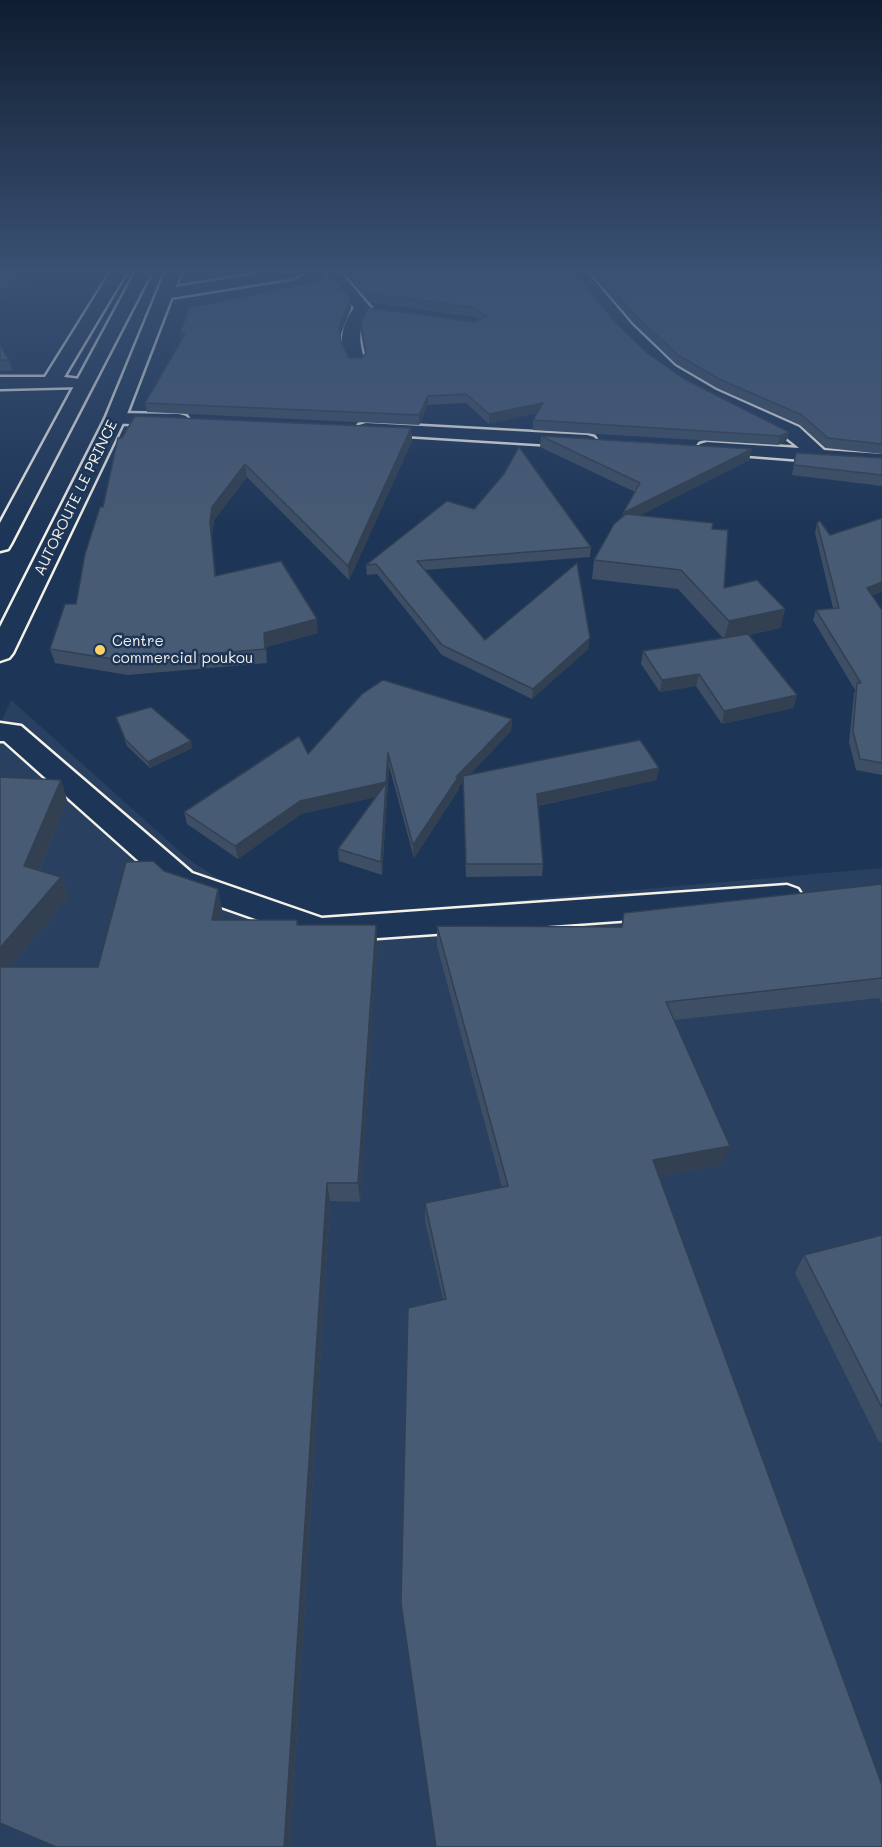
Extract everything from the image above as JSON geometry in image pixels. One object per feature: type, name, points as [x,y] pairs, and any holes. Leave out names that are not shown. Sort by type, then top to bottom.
[{"type":"street","points":[[51,383],[66,359]]},
{"type":"street","points":[[0,544],[97,359]]},
{"type":"street","name":"AUTOROUTE LE PRINCE","points":[[0,653],[115,418],[138,359]]},
{"type":"street","points":[[657,359],[668,370],[709,394],[792,431],[817,454]]},
{"type":"street","points":[[0,383],[84,383]]},
{"type":"street","points":[[115,418],[201,421]]},
{"type":"street","points":[[341,428],[609,442]]},
{"type":"street","points":[[690,447],[882,460]]},
{"type":"street","points":[[0,732],[11,732],[181,881],[321,930],[810,895]]},
{"type":"shaded area","points":[[11,700],[187,858],[261,908],[319,918],[882,868],[882,1847],[0,1847],[0,725]]},
{"type":"building","points":[[170,359],[656,359],[684,379],[789,432],[780,436],[533,420],[543,403],[489,414],[466,394],[428,396],[419,415],[145,403]]},
{"type":"building","points":[[685,359],[882,359],[882,444],[828,438],[802,415],[719,379]]},
{"type":"building","points":[[135,416],[411,428],[348,566],[245,464],[212,507],[210,522],[215,576],[281,561],[317,619],[264,633],[265,649],[125,661],[50,649],[65,604],[76,604],[85,554],[100,507],[103,507],[118,438],[122,438]]},
{"type":"building","points":[[541,436],[752,449],[623,513],[640,483]]},
{"type":"building","points":[[519,447],[591,547],[417,561],[485,640],[577,563],[590,638],[533,689],[442,645],[376,564],[366,565],[447,501],[474,509],[504,474]]},
{"type":"building","points":[[796,453],[882,458],[882,475],[794,465]]},
{"type":"building","points":[[626,514],[713,523],[712,529],[728,530],[724,588],[757,580],[785,609],[729,621],[681,570],[594,560],[614,524]]},
{"type":"building","points":[[882,518],[882,582],[867,588],[882,610],[882,763],[860,759],[853,731],[857,683],[861,683],[816,610],[839,608],[817,523],[820,521],[830,535]]},
{"type":"building","points":[[748,634],[797,695],[724,711],[699,674],[662,680],[643,651]]},
{"type":"building","points":[[383,680],[512,719],[456,777],[459,776],[413,845],[388,753],[386,782],[300,801],[235,846],[184,812],[299,736],[308,754],[362,694]]},
{"type":"building","points":[[151,707],[191,741],[148,762],[125,739],[116,717]]},
{"type":"building","points":[[640,740],[659,768],[537,794],[543,864],[466,864],[463,776]]},
{"type":"building","points":[[0,777],[61,780],[24,866],[61,877],[0,948]]},
{"type":"building","points":[[386,783],[381,862],[338,849]]},
{"type":"building","points":[[153,861],[164,871],[218,889],[212,920],[297,920],[297,925],[376,925],[358,1183],[327,1183],[284,1847],[56,1847],[0,1823],[0,967],[98,967],[126,862]]},
{"type":"building","points":[[882,884],[882,978],[666,1002],[730,1146],[653,1160],[882,1785],[882,1847],[436,1847],[401,1603],[408,1308],[446,1299],[425,1203],[508,1186],[437,926],[622,927],[624,913]]},
{"type":"building","points":[[882,1235],[882,1408],[804,1255]]},
{"type":"place","name":"Centre commercial poukou","points":[[100,650]]}]
